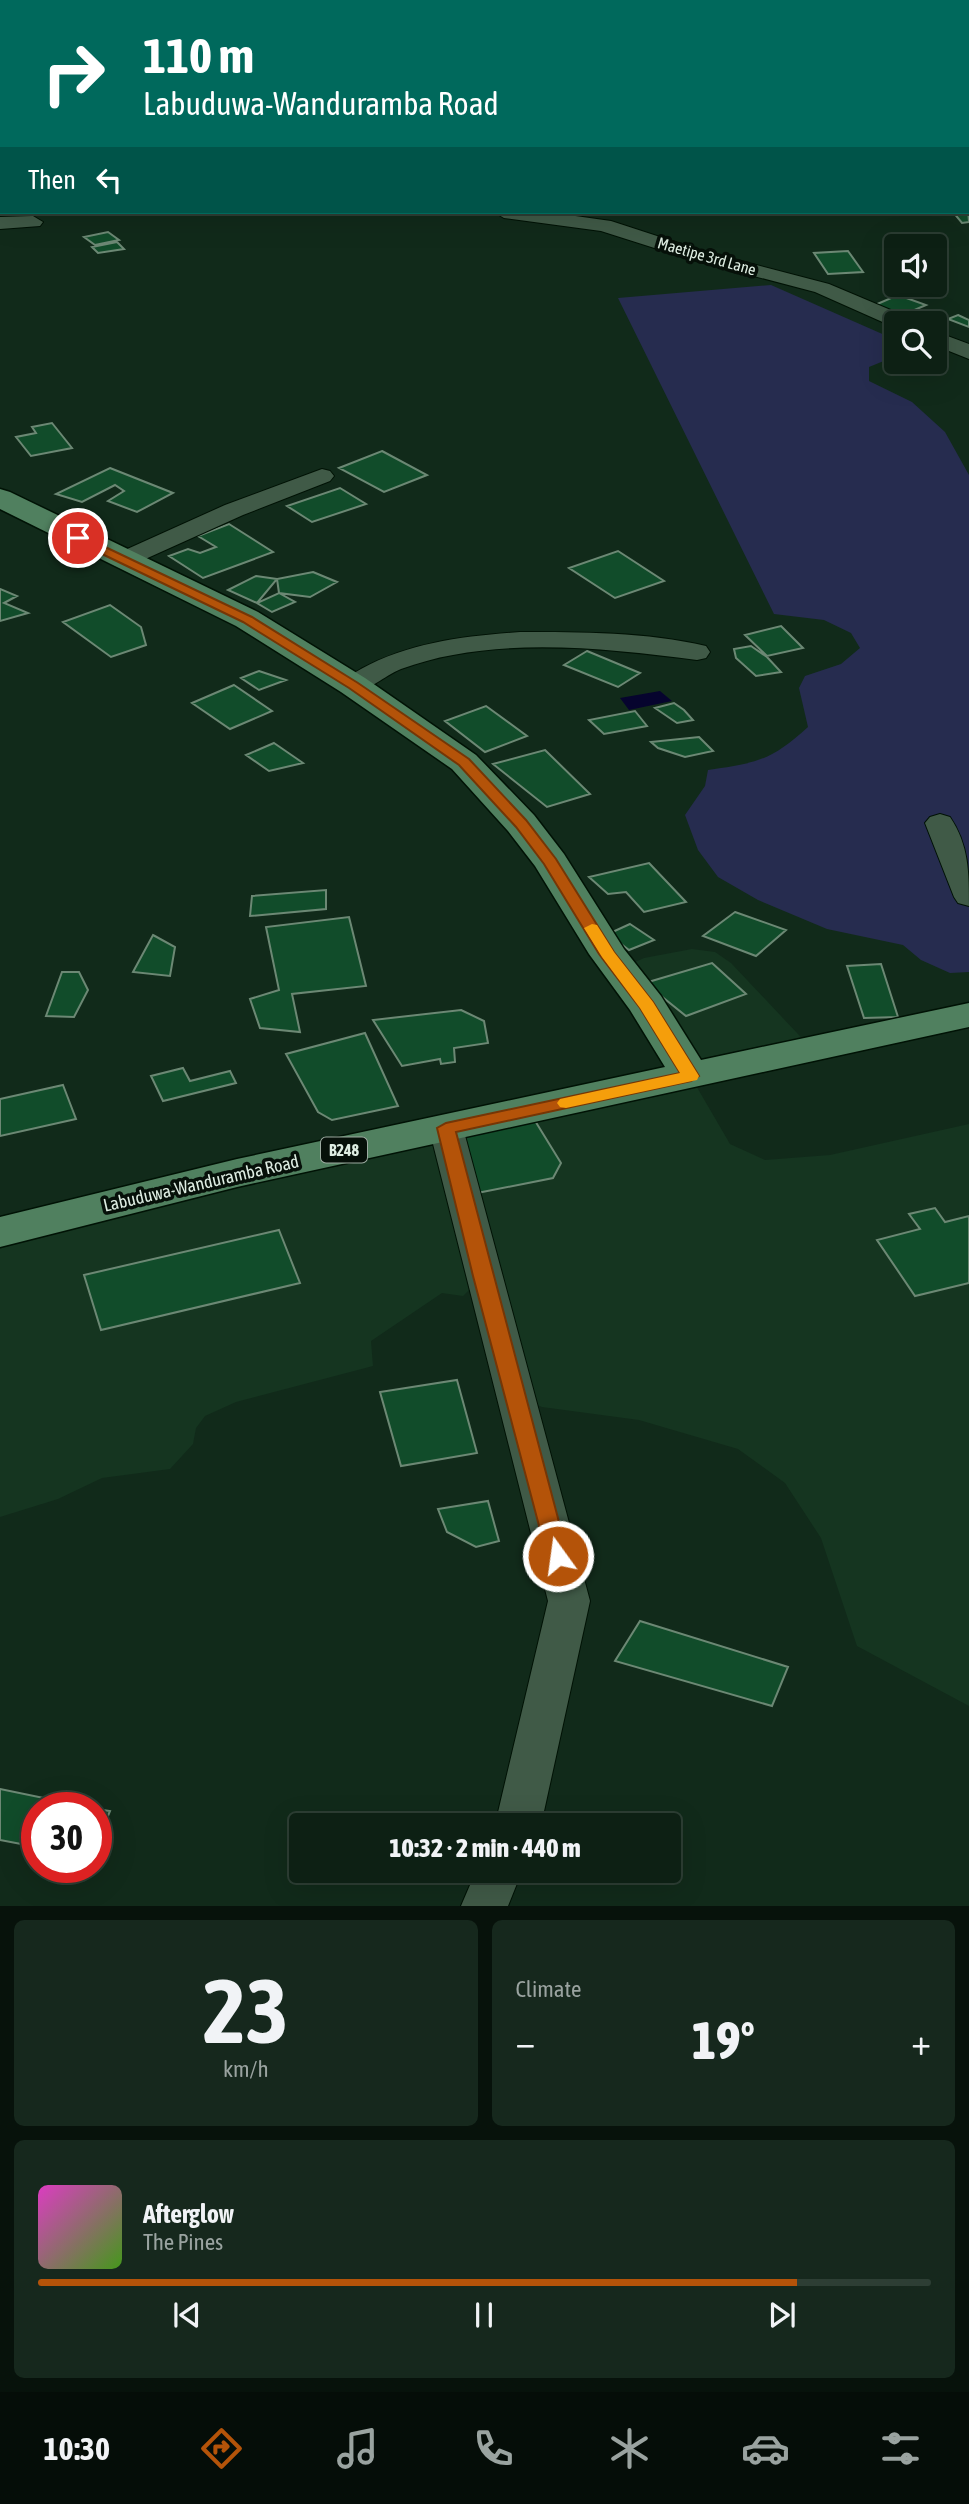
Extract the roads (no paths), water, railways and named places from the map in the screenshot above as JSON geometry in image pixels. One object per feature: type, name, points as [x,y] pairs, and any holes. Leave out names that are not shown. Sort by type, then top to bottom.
[{"type":"main road","points":[[4,503],[122,560],[177,583],[247,619],[354,685],[464,762],[521,823],[551,862],[607,954],[647,1005],[691,1076]]},
{"type":"main road","name":"Labuduwa-Wanduramba Road","points":[[0,1232],[237,1173],[969,1015]]},
{"type":"street","name":"Maetipe 3rd Lane","points":[[519,214],[604,225],[696,255],[822,288],[884,315]]},
{"type":"street","points":[[0,223],[33,222]]},
{"type":"street","points":[[947,343],[969,352]]},
{"type":"street","points":[[122,560],[234,510],[322,476]]},
{"type":"street","points":[[354,685],[366,676],[413,655],[459,645],[509,641],[613,641],[697,652]]},
{"type":"street","points":[[940,823],[969,897]]},
{"type":"street","points":[[446,1128],[569,1601],[521,1813]]},
{"type":"street","points":[[484,1906],[494,1883]]}]
